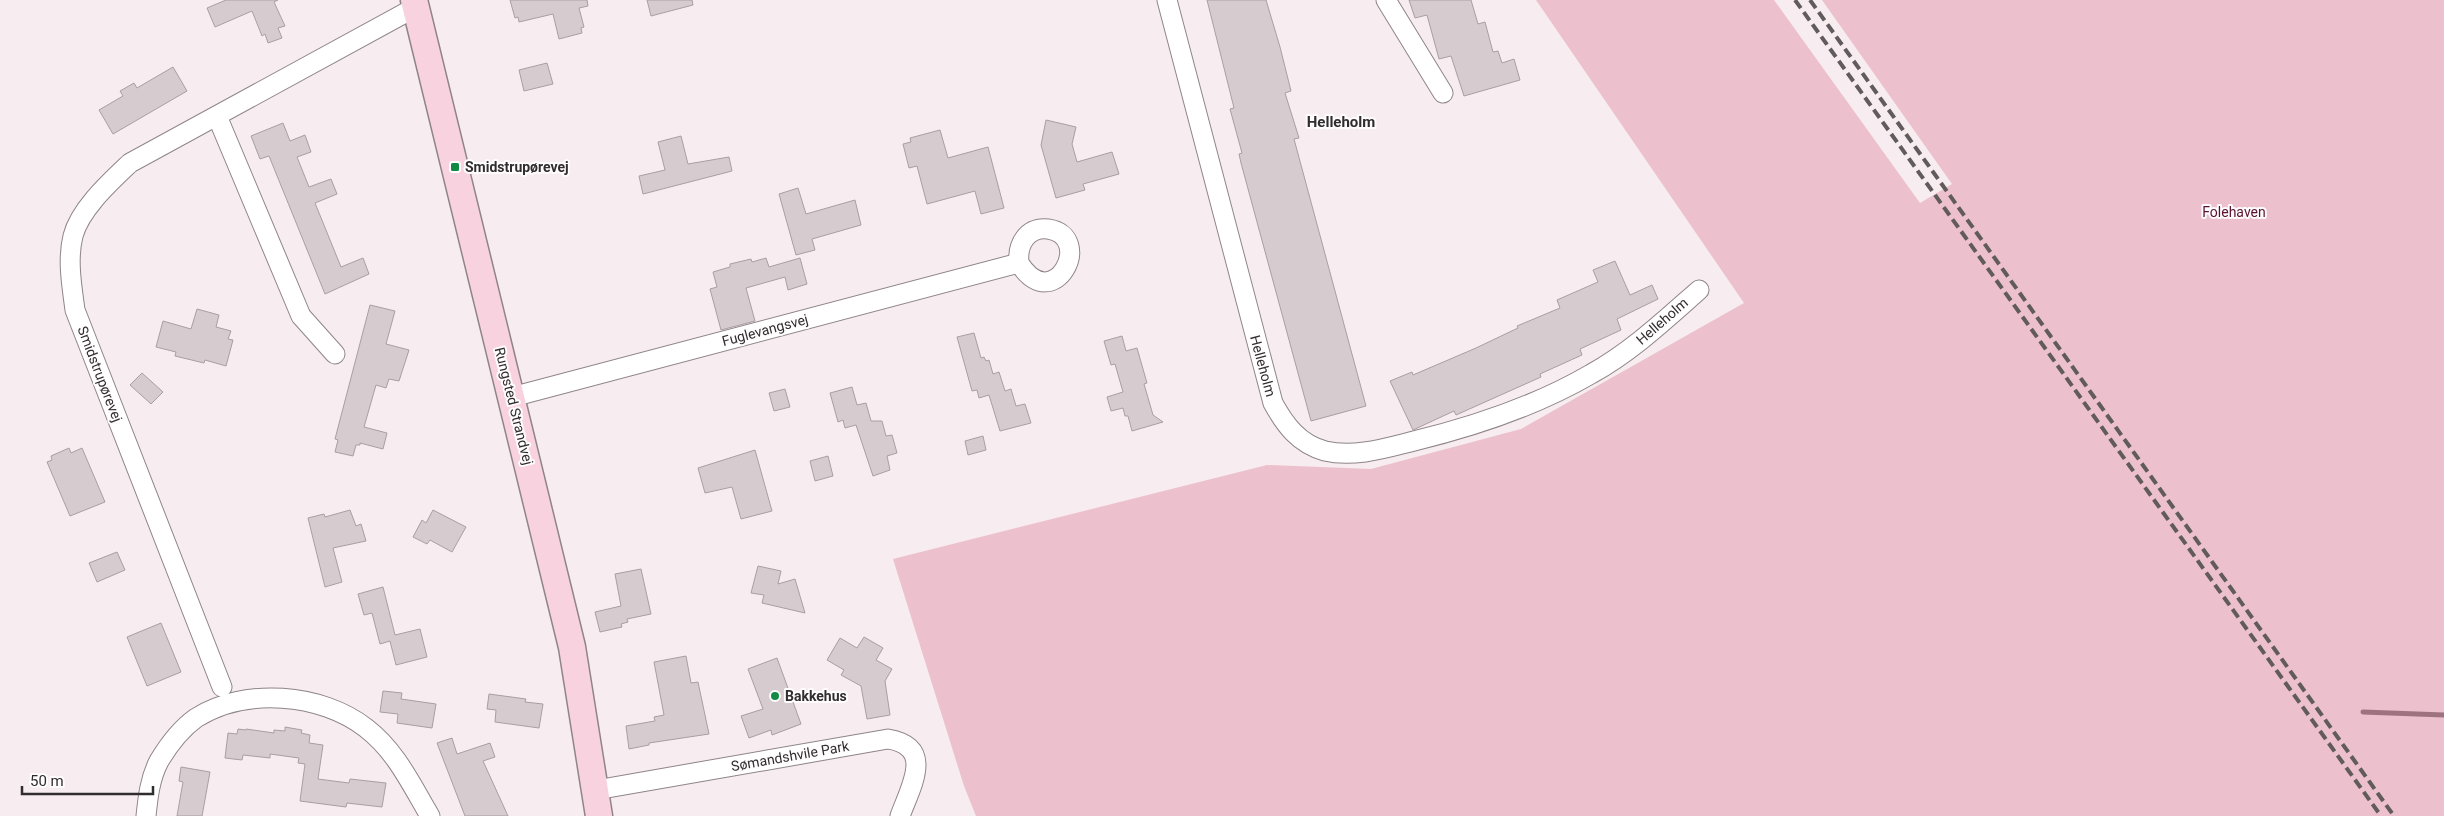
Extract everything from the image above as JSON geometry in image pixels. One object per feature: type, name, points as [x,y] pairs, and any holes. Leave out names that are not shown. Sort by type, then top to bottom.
[{"type":"main road","name":"Rungsted Strandvej","points":[[415,3],[573,649],[599,816]]},
{"type":"street","name":"Helleholm","points":[[1167,0],[1273,404],[1287,427],[1302,440],[1324,450],[1349,453],[1388,448],[1472,427],[1536,401],[1592,374],[1642,340],[1698,290]]},
{"type":"street","points":[[1386,0],[1443,93]]},
{"type":"street","name":"Smidstrupørevej","points":[[222,687],[75,310],[70,273],[73,236],[94,199],[130,163],[217,116],[415,3]]},
{"type":"street","points":[[217,116],[301,316],[335,354]]},
{"type":"street","name":"Fuglevangsvej","points":[[512,397],[1018,263]]},
{"type":"street","points":[[146,816],[148,790],[159,762],[174,740],[196,718],[222,706],[255,699],[286,698],[309,702],[341,713],[366,727],[393,754],[430,816]]},
{"type":"street","name":"Sømandshvile Park","points":[[596,790],[888,738],[901,741],[909,746],[915,756],[916,772],[900,816]]},
{"type":"green space","name":"Folehaven","points":[[1536,0],[1774,0],[1920,203],[1952,184],[1822,0],[2444,0],[2444,816],[976,816],[964,786],[893,559],[1267,465],[1371,469],[1521,429],[1744,303]]},
{"type":"building","points":[[226,0],[278,0],[274,2],[285,26],[278,28],[282,38],[268,43],[265,34],[262,36],[252,11],[215,27],[207,8]]},
{"type":"building","points":[[510,0],[587,0],[588,6],[579,8],[584,27],[581,28],[582,33],[559,39],[553,14],[519,22],[518,17],[515,18]]},
{"type":"building","points":[[647,0],[692,0],[693,5],[651,16]]},
{"type":"building","points":[[1207,0],[1266,0],[1291,91],[1285,93],[1299,138],[1294,139],[1366,406],[1311,421],[1241,163],[1239,154],[1242,153],[1230,109],[1234,108]]},
{"type":"building","points":[[1409,0],[1471,0],[1478,24],[1485,22],[1493,52],[1498,51],[1502,63],[1514,59],[1520,80],[1464,96],[1451,56],[1439,59],[1427,15],[1415,18]]},
{"type":"building","points":[[547,63],[553,84],[524,91],[519,70]]},
{"type":"building","points":[[173,67],[187,91],[113,134],[99,110],[123,96],[120,91],[134,83],[137,88]]},
{"type":"building","points":[[1046,120],[1076,127],[1072,144],[1077,162],[1112,152],[1119,174],[1083,184],[1085,190],[1056,198],[1041,145]]},
{"type":"building","points":[[283,123],[290,141],[305,135],[311,152],[297,157],[309,187],[331,179],[337,194],[315,203],[341,267],[363,258],[369,274],[325,294],[269,156],[260,159],[251,136]]},
{"type":"building","points":[[940,130],[948,158],[988,147],[1004,208],[981,214],[975,191],[927,204],[917,166],[909,168],[903,144],[911,142],[910,138]]},
{"type":"building","points":[[681,136],[688,164],[729,157],[732,171],[643,194],[639,176],[665,170],[658,142]]},
{"type":"building","points":[[798,188],[806,214],[855,200],[861,225],[812,239],[815,250],[796,255],[779,194]]},
{"type":"building","points":[[766,258],[769,267],[800,258],[807,284],[788,290],[785,277],[746,288],[755,321],[721,330],[710,289],[717,287],[713,272],[730,267],[730,264],[751,259],[752,262]]},
{"type":"building","points":[[1615,261],[1630,295],[1652,285],[1658,299],[1617,319],[1621,330],[1580,349],[1582,355],[1540,374],[1541,377],[1456,415],[1454,411],[1413,430],[1390,381],[1412,372],[1413,375],[1476,348],[1518,328],[1517,326],[1560,308],[1557,300],[1598,282],[1593,270]]},
{"type":"building","points":[[370,305],[395,311],[386,344],[409,350],[399,381],[389,379],[386,388],[376,385],[364,427],[387,433],[383,449],[360,443],[360,445],[356,445],[353,456],[335,452],[338,440],[335,439]]},
{"type":"building","points":[[197,309],[219,315],[216,327],[231,331],[228,339],[233,340],[226,366],[205,360],[204,363],[175,356],[176,352],[156,347],[163,321],[191,329]]},
{"type":"building","points":[[974,333],[981,358],[984,357],[986,361],[989,360],[993,374],[999,372],[1005,391],[1011,389],[1016,406],[1025,404],[1031,423],[1000,431],[989,395],[979,398],[977,390],[972,391],[957,337]]},
{"type":"building","points":[[1122,336],[1126,351],[1137,348],[1147,383],[1144,384],[1153,415],[1163,422],[1132,431],[1128,416],[1125,416],[1123,408],[1111,411],[1107,397],[1123,392],[1115,364],[1111,365],[1104,341]]},
{"type":"building","points":[[142,373],[163,392],[151,404],[130,385]]},
{"type":"building","points":[[852,387],[857,405],[866,403],[871,421],[882,421],[886,436],[892,435],[897,453],[887,456],[890,470],[873,476],[856,425],[845,428],[843,420],[838,422],[830,393]]},
{"type":"building","points":[[785,389],[790,407],[774,411],[769,393]]},
{"type":"building","points":[[983,436],[986,450],[968,455],[965,441]]},
{"type":"building","points":[[69,448],[71,453],[82,448],[105,502],[70,516],[47,462],[52,460],[51,456]]},
{"type":"building","points":[[755,450],[772,511],[741,519],[732,487],[705,493],[698,468]]},
{"type":"building","points":[[828,456],[833,476],[815,481],[810,461]]},
{"type":"building","points":[[350,510],[356,526],[361,524],[366,541],[333,548],[342,582],[325,587],[308,518],[324,514],[325,517]]},
{"type":"building","points":[[433,510],[466,527],[452,552],[430,540],[427,544],[413,537],[422,520],[426,523]]},
{"type":"building","points":[[117,552],[125,570],[97,582],[89,563]]},
{"type":"building","points":[[758,566],[781,571],[778,584],[795,579],[805,613],[762,603],[764,595],[751,593]]},
{"type":"building","points":[[641,569],[651,614],[627,619],[628,622],[621,624],[622,627],[600,632],[595,612],[621,606],[615,574]]},
{"type":"building","points":[[383,587],[395,635],[420,629],[427,657],[396,665],[390,641],[380,644],[372,613],[364,615],[358,594]]},
{"type":"building","points":[[161,623],[181,672],[147,686],[127,637]]},
{"type":"building","points":[[864,637],[883,648],[876,660],[892,669],[885,681],[890,715],[867,719],[861,686],[841,675],[844,670],[827,660],[840,638],[857,648]]},
{"type":"building","points":[[686,656],[691,683],[698,682],[709,734],[649,743],[649,745],[629,749],[626,726],[655,721],[654,717],[664,715],[654,662]]},
{"type":"building","name":"Bakkehus","points":[[777,658],[801,724],[772,735],[771,730],[749,738],[741,716],[763,709],[748,669]]},
{"type":"building","points":[[383,691],[402,693],[401,699],[436,704],[432,728],[397,723],[398,714],[380,712]]},
{"type":"building","points":[[489,694],[526,699],[525,702],[543,704],[539,728],[495,722],[496,710],[487,709]]},
{"type":"building","points":[[285,727],[302,730],[301,733],[310,735],[309,743],[323,745],[318,779],[349,783],[350,779],[386,783],[382,807],[347,803],[346,807],[300,801],[305,764],[298,763],[299,758],[270,754],[270,758],[243,755],[242,760],[225,758],[228,733],[237,734],[238,729],[246,729],[274,733],[274,730],[285,731]]},
{"type":"building","points":[[452,738],[457,754],[490,743],[495,757],[483,761],[508,816],[465,816],[437,743]]},
{"type":"building","points":[[181,767],[210,772],[202,816],[177,816],[183,782],[179,781]]},
{"type":"waterway","points":[[2363,712],[2444,715]]},
{"type":"railway","points":[[1795,0],[2381,816]]},
{"type":"railway","points":[[1810,0],[2394,816]]},
{"type":"place","name":"Smidstrupørevej","points":[[455,167]]},
{"type":"place","name":"Bakkehus","points":[[775,696]]},
{"type":"district","name":"Helleholm","points":[[1341,122]]}]
